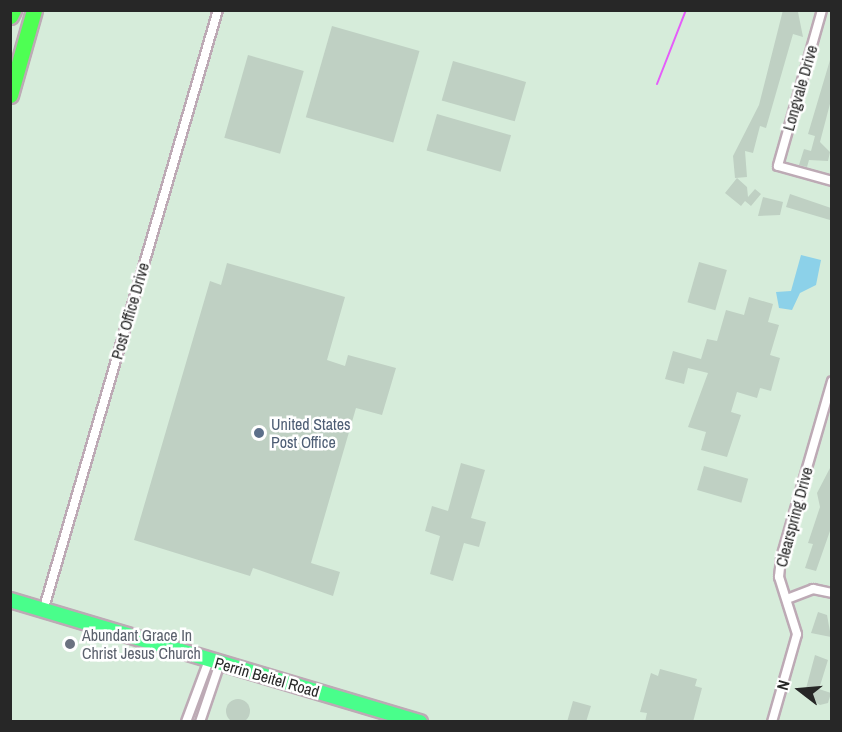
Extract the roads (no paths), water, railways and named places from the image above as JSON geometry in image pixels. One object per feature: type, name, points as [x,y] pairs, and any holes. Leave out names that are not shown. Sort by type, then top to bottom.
[{"type":"highway","points":[[10,16],[13,10]]},
{"type":"highway","points":[[10,58],[33,10]]},
{"type":"highway","points":[[10,95],[33,10]]},
{"type":"main road","name":"Perrin Beitel Road","points":[[10,600],[420,722]]},
{"type":"street","name":"Post Office Drive","points":[[43,611],[218,10]]},
{"type":"street","name":"Longvale Drive","points":[[822,10],[778,166],[831,181]]},
{"type":"street","name":"Clearspring Drive","points":[[772,722],[796,634],[779,577],[781,558],[831,381]]},
{"type":"street","points":[[787,599],[813,590],[831,593]]},
{"type":"street","points":[[186,722],[215,662]]},
{"type":"street","points":[[200,722],[215,662]]},
{"type":"waterway","points":[[657,84],[686,10]]},
{"type":"place","name":"United States Post Office","points":[[259,433]]},
{"type":"place","name":"Abundant Grace In Christ Jesus Church","points":[[70,644]]}]
